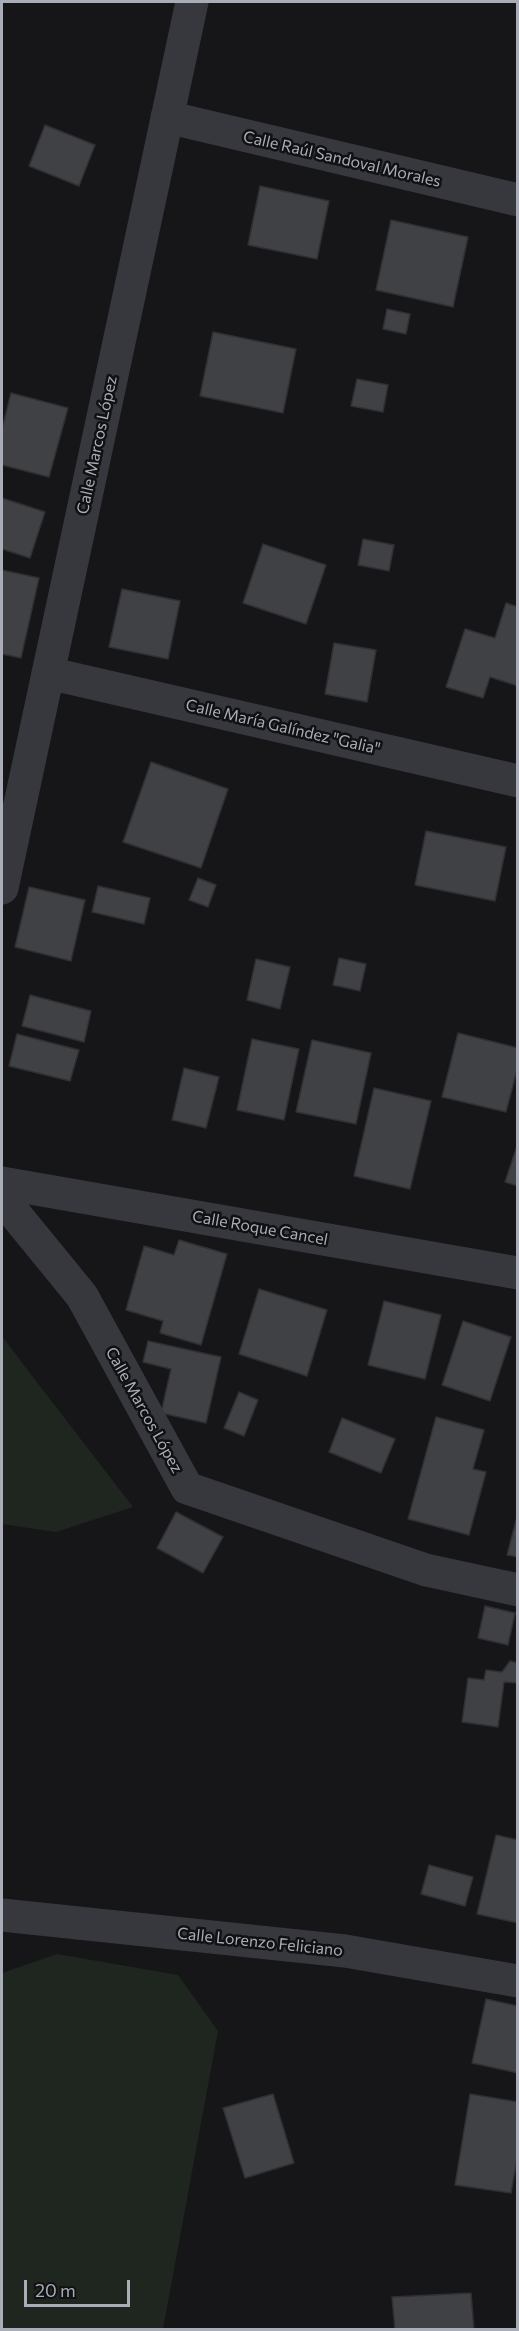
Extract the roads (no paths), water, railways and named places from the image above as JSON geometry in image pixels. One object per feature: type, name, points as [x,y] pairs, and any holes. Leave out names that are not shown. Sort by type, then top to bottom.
[{"type":"street","name":"Calle Marcos López","points":[[2,888],[192,2]]},
{"type":"street","name":"Calle Raúl Sandoval Morales","points":[[167,117],[518,200]]},
{"type":"street","name":"Calle María Galíndez \"Galia\"","points":[[48,673],[518,781]]},
{"type":"street","name":"Calle Roque Cancel","points":[[2,1183],[518,1273]]},
{"type":"street","name":"Calle Marcos López","points":[[2,1198],[82,1296],[187,1488],[426,1570],[518,1590]]},
{"type":"street","name":"Calle Lorenzo Feliciano","points":[[2,1915],[345,1951],[518,1981]]}]
